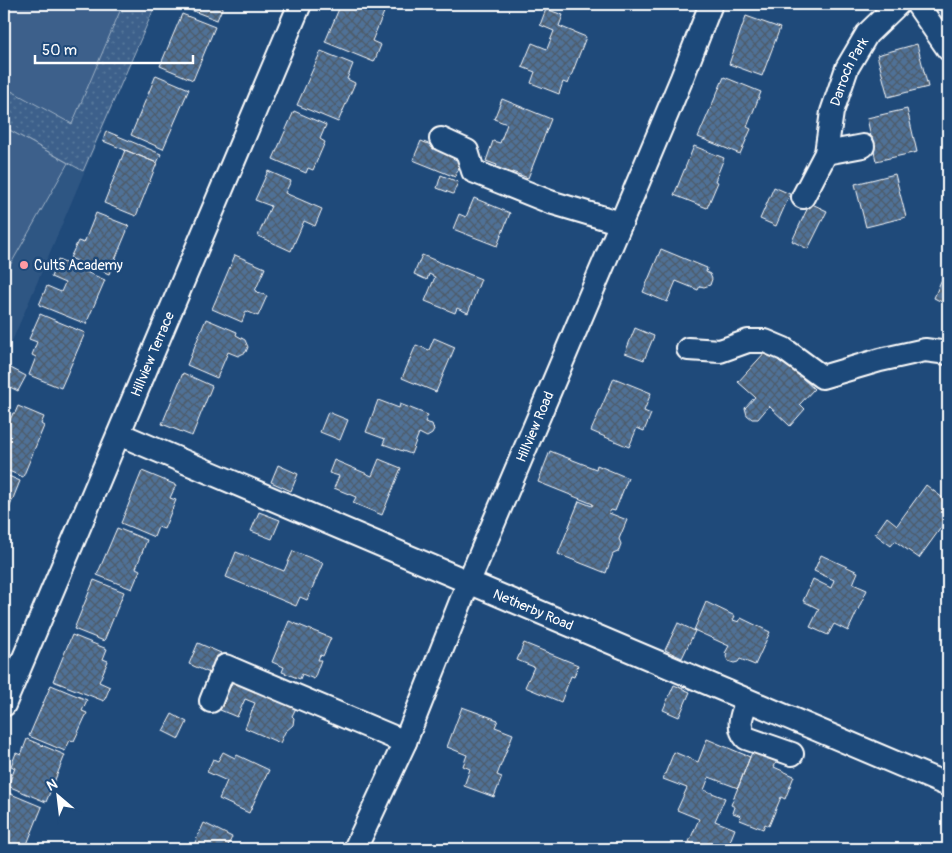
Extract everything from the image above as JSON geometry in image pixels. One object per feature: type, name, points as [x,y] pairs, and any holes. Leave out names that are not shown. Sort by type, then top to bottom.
[{"type":"street","name":"Hillview Terrace","points":[[4,705],[300,4]]},
{"type":"street","name":"Hillview Road","points":[[355,849],[405,742],[468,581],[621,223],[711,4]]},
{"type":"street","name":"Darroch Park","points":[[803,197],[826,153],[832,112],[847,68],[867,34],[898,4]]},
{"type":"street","points":[[917,4],[948,49]]},
{"type":"street","points":[[441,139],[467,151],[473,171],[550,202],[621,223]]},
{"type":"street","points":[[826,153],[863,146]]},
{"type":"street","points":[[688,349],[720,351],[748,341],[765,341],[784,349],[822,377],[880,360],[925,350],[948,353]]},
{"type":"street","name":"Netherby Road","points":[[119,434],[948,785]]},
{"type":"street","points":[[211,701],[225,666],[405,742]]},
{"type":"street","points":[[747,701],[741,716],[741,732],[746,738],[792,754]]},
{"type":"shaded area","name":"Cults Academy","points":[[4,4],[156,4],[4,360]]},
{"type":"shaded area","name":"Cults Academy","points":[[4,4],[156,4],[83,171],[4,127]]},
{"type":"shaded area","points":[[4,4],[123,4],[72,124],[4,87]]},
{"type":"shaded area","points":[[4,127],[68,163],[4,276]]},
{"type":"building","points":[[184,4],[224,4],[217,20],[183,7]]},
{"type":"building","points":[[341,4],[387,5],[372,41],[381,45],[374,62],[325,42]]},
{"type":"building","points":[[765,4],[787,4],[784,11]]},
{"type":"building","points":[[546,9],[563,15],[559,26],[586,37],[568,84],[563,82],[559,94],[531,83],[535,72],[522,67],[532,43],[547,49],[554,31],[540,25]]},
{"type":"building","points":[[182,14],[215,27],[193,80],[160,66]]},
{"type":"building","points":[[746,16],[780,28],[762,76],[729,64]]},
{"type":"building","points":[[917,44],[928,87],[888,97],[877,55]]},
{"type":"building","points":[[321,51],[353,64],[347,79],[355,83],[338,122],[297,105]]},
{"type":"building","points":[[156,75],[189,89],[163,149],[131,135]]},
{"type":"building","points":[[724,77],[761,92],[747,127],[751,129],[740,154],[698,137]]},
{"type":"building","points":[[502,99],[551,119],[528,178],[512,172],[508,183],[492,176],[497,165],[486,161],[493,141],[500,143],[507,124],[494,119]]},
{"type":"building","points":[[907,109],[917,152],[876,161],[867,118]]},
{"type":"building","points":[[294,111],[326,125],[320,139],[325,142],[313,170],[308,168],[306,173],[273,159]]},
{"type":"building","points":[[106,131],[161,154],[157,163],[103,141]]},
{"type":"building","points":[[421,141],[463,158],[455,177],[413,160]]},
{"type":"building","points":[[694,146],[724,158],[715,181],[718,182],[707,208],[674,195]]},
{"type":"building","points":[[125,150],[157,163],[136,216],[104,203]]},
{"type":"building","points":[[268,171],[291,181],[285,193],[322,209],[315,226],[304,221],[291,251],[258,236],[271,206],[255,200]]},
{"type":"building","points":[[895,174],[906,217],[866,227],[855,184]]},
{"type":"building","points":[[441,175],[458,182],[453,194],[437,188]]},
{"type":"building","points":[[774,187],[790,194],[776,226],[760,219]]},
{"type":"building","points":[[474,198],[510,213],[497,246],[453,229],[459,214],[466,217]]},
{"type":"building","points":[[810,203],[827,211],[808,249],[792,241]]},
{"type":"building","points":[[96,213],[129,226],[109,274],[70,258],[78,241],[84,243]]},
{"type":"building","points":[[661,249],[707,268],[706,272],[710,274],[712,279],[710,285],[700,286],[698,290],[676,281],[667,302],[643,292]]},
{"type":"building","points":[[235,255],[265,268],[255,291],[267,296],[258,316],[246,311],[242,322],[212,309]]},
{"type":"building","points":[[422,255],[481,279],[468,313],[457,308],[455,313],[425,301],[435,277],[429,274],[427,280],[414,274]]},
{"type":"building","points":[[58,260],[105,280],[86,324],[39,305],[47,286],[61,292],[65,283],[51,277]]},
{"type":"building","points":[[948,264],[948,305],[934,298]]},
{"type":"building","points":[[40,314],[85,333],[61,388],[29,375],[36,357],[32,355],[37,342],[29,339]]},
{"type":"building","points":[[206,319],[237,332],[236,335],[245,340],[248,347],[246,352],[238,356],[228,352],[217,378],[187,365]]},
{"type":"building","points":[[635,328],[654,336],[644,360],[625,353]]},
{"type":"building","points":[[434,338],[455,347],[436,392],[402,378],[416,345],[429,350]]},
{"type":"building","points":[[767,350],[783,364],[787,360],[814,389],[800,404],[805,409],[790,426],[769,406],[758,419],[752,419],[747,415],[745,408],[755,397],[738,382]]},
{"type":"building","points":[[7,366],[26,376],[18,391],[4,384],[4,373]]},
{"type":"building","points":[[183,373],[212,386],[192,436],[162,424]]},
{"type":"building","points":[[614,378],[651,393],[644,411],[651,414],[644,431],[637,428],[629,447],[591,431]]},
{"type":"building","points":[[378,400],[399,408],[400,404],[428,415],[425,422],[432,424],[434,430],[432,434],[427,437],[419,433],[411,454],[383,444],[385,439],[366,432]]},
{"type":"building","points":[[18,406],[44,417],[41,424],[44,426],[23,477],[4,469],[4,435]]},
{"type":"building","points":[[328,412],[348,420],[340,440],[320,432]]},
{"type":"building","points":[[550,451],[596,469],[597,465],[628,478],[615,511],[611,510],[609,513],[627,520],[619,539],[621,544],[618,552],[613,554],[606,573],[558,554],[579,501],[592,506],[593,504],[538,482]]},
{"type":"building","points":[[379,459],[401,468],[382,515],[353,503],[356,497],[334,488],[339,476],[329,473],[334,460],[372,476]]},
{"type":"building","points":[[278,465],[298,474],[291,491],[271,482]]},
{"type":"building","points":[[142,471],[176,485],[170,498],[176,500],[164,529],[158,527],[154,537],[121,523]]},
{"type":"building","points":[[4,474],[20,481],[4,521]]},
{"type":"building","points":[[926,485],[948,502],[948,518],[919,558],[895,541],[891,546],[875,534],[887,517],[897,525]]},
{"type":"building","points":[[259,512],[280,520],[272,539],[251,531]]},
{"type":"building","points":[[117,528],[147,540],[136,568],[140,570],[132,589],[97,575]]},
{"type":"building","points":[[293,551],[323,563],[307,600],[300,597],[296,606],[226,577],[236,552],[284,571]]},
{"type":"building","points":[[821,555],[858,572],[853,584],[867,590],[848,631],[834,624],[828,635],[810,627],[819,609],[803,601],[813,579],[831,588],[834,580],[814,571]]},
{"type":"building","points":[[94,580],[124,592],[104,641],[74,629]]},
{"type":"building","points":[[706,602],[735,616],[733,620],[739,622],[741,618],[770,632],[755,665],[740,659],[734,663],[728,661],[727,654],[725,653],[729,646],[694,630]]},
{"type":"building","points":[[289,621],[331,638],[323,656],[320,655],[318,660],[321,660],[314,679],[302,674],[300,679],[282,672],[284,667],[272,662]]},
{"type":"building","points":[[678,623],[695,631],[682,658],[665,650]]},
{"type":"building","points":[[72,635],[107,649],[103,659],[108,661],[99,682],[110,687],[104,701],[53,681]]},
{"type":"building","points":[[198,643],[221,653],[212,674],[189,664]]},
{"type":"building","points":[[524,643],[578,665],[574,677],[571,676],[561,702],[525,687],[534,667],[517,660]]},
{"type":"building","points":[[235,676],[298,704],[292,716],[294,718],[293,725],[285,732],[280,743],[245,728],[255,703],[245,699],[237,717],[220,710]]},
{"type":"building","points":[[51,685],[87,700],[82,711],[87,713],[74,741],[70,740],[65,751],[29,736]]},
{"type":"building","points":[[674,685],[690,692],[679,717],[663,710]]},
{"type":"building","points":[[462,707],[498,720],[495,727],[513,734],[497,775],[502,777],[494,797],[464,786],[470,769],[463,766],[467,755],[447,747]]},
{"type":"building","points":[[172,714],[187,722],[179,739],[163,731]]},
{"type":"building","points":[[27,739],[65,755],[46,802],[8,786],[15,768],[11,766],[16,753],[21,755]]},
{"type":"building","points":[[707,739],[750,757],[738,788],[709,777],[704,790],[725,798],[715,821],[735,829],[727,849],[707,849],[689,842],[699,819],[677,810],[687,788],[663,779],[674,752],[698,762]]},
{"type":"building","points":[[761,749],[779,756],[774,767],[794,776],[785,799],[781,797],[769,826],[765,824],[763,829],[740,820],[741,816],[733,813],[735,807],[731,805],[752,752],[759,754]]},
{"type":"building","points":[[223,752],[235,758],[237,755],[269,770],[249,813],[219,799],[227,781],[207,772],[213,759],[218,761]]},
{"type":"building","points":[[6,792],[42,807],[25,849],[9,849],[4,847],[4,797]]},
{"type":"building","points":[[204,823],[232,837],[227,848],[230,849],[192,849]]},
{"type":"place","name":"Cults Academy","points":[[24,265]]}]
